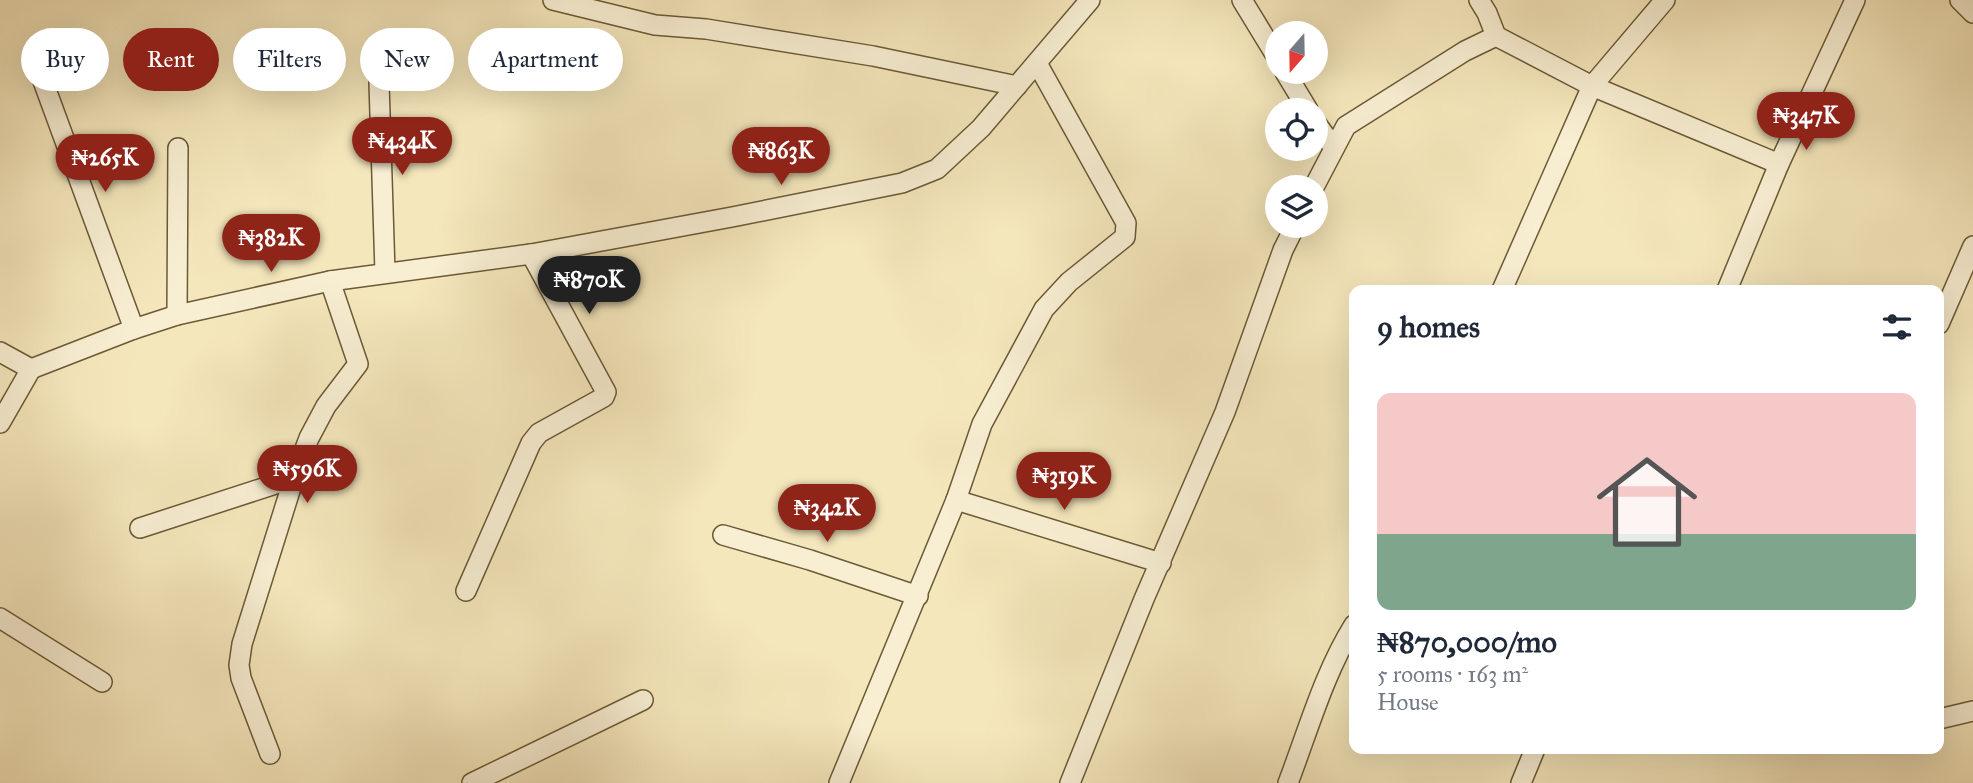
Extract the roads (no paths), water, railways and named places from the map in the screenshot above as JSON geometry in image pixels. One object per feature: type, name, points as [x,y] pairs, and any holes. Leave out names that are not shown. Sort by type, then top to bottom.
[{"type":"street","points":[[553,0],[655,25],[706,29],[873,56],[1017,86]]},
{"type":"street","points":[[0,423],[31,369],[177,315],[330,281],[531,254],[902,183],[937,169],[981,128],[1090,0]]},
{"type":"street","points":[[1242,0],[1265,38]]},
{"type":"street","points":[[1479,0],[1496,36],[1592,86],[1779,164]]},
{"type":"street","points":[[1504,285],[1592,86],[1665,0]]},
{"type":"street","points":[[1729,285],[1779,164],[1855,0]]},
{"type":"street","points":[[1961,0],[1973,13]]},
{"type":"street","points":[[1320,175],[1346,126],[1465,51],[1496,36]]},
{"type":"street","points":[[839,783],[918,596],[956,500],[982,424],[1044,309],[1069,282],[1125,237],[1127,230],[1126,223],[1037,63]]},
{"type":"street","points":[[47,91],[134,329]]},
{"type":"street","points":[[379,91],[385,272]]},
{"type":"street","points":[[1328,139],[1335,148]]},
{"type":"street","points":[[177,315],[178,148]]},
{"type":"street","points":[[1070,783],[1225,412],[1289,238]]},
{"type":"street","points":[[466,592],[531,443],[539,433],[604,397],[606,392],[531,254]]},
{"type":"street","points":[[1944,313],[1971,255]]},
{"type":"street","points":[[270,754],[241,678],[239,664],[242,644],[309,438],[326,406],[358,364],[330,281]]},
{"type":"street","points":[[0,352],[31,369]]},
{"type":"street","points":[[140,528],[294,478]]},
{"type":"street","points":[[956,500],[1160,563]]},
{"type":"street","points":[[723,536],[810,560],[918,596]]},
{"type":"street","points":[[0,618],[102,682]]},
{"type":"street","points":[[1288,783],[1331,669],[1349,635]]},
{"type":"street","points":[[472,783],[492,779],[643,699]]},
{"type":"street","points":[[1944,718],[1973,711]]},
{"type":"street","points":[[1521,783],[1533,754]]}]
